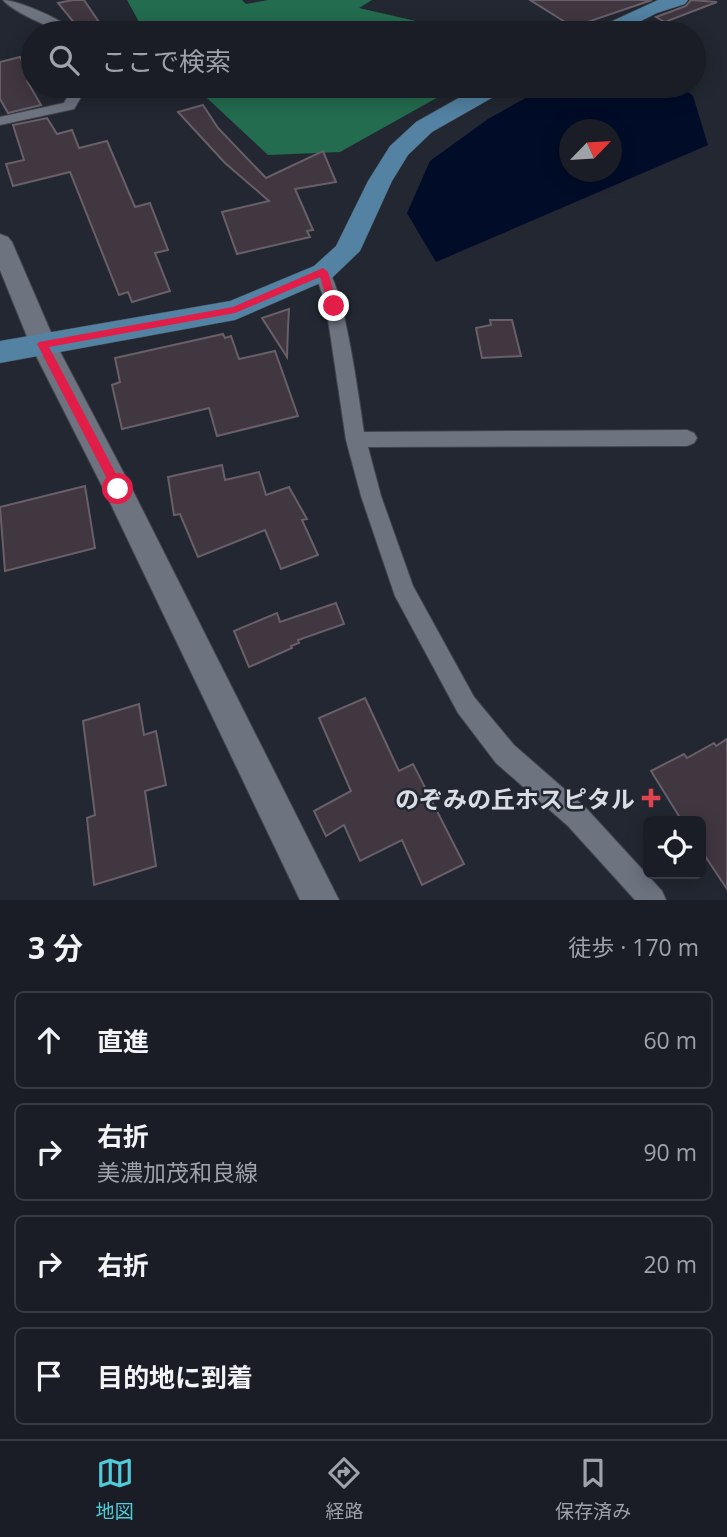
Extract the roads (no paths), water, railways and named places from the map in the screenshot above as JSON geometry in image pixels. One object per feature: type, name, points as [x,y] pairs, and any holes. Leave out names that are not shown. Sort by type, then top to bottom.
[{"type":"main road","points":[[627,21],[668,1]]},
{"type":"main road","points":[[0,352],[235,310],[323,272],[347,251],[380,181],[398,151],[424,127],[475,98]]},
{"type":"street","points":[[9,0],[19,12],[49,21]]},
{"type":"street","points":[[0,121],[69,106],[74,98]]},
{"type":"street","points":[[0,242],[43,344],[124,501],[320,900]]},
{"type":"street","points":[[323,272],[334,306],[356,440],[371,496],[403,589],[466,705],[505,754],[577,817],[653,900]]},
{"type":"street","points":[[356,440],[687,438]]},
{"type":"water","points":[[526,98],[694,98],[708,145],[622,182],[622,119],[559,119],[559,182],[622,182],[436,262],[407,213],[430,161],[488,119]]},
{"type":"place","name":"のぞみの丘ホスピタル","points":[[651,798]]}]
